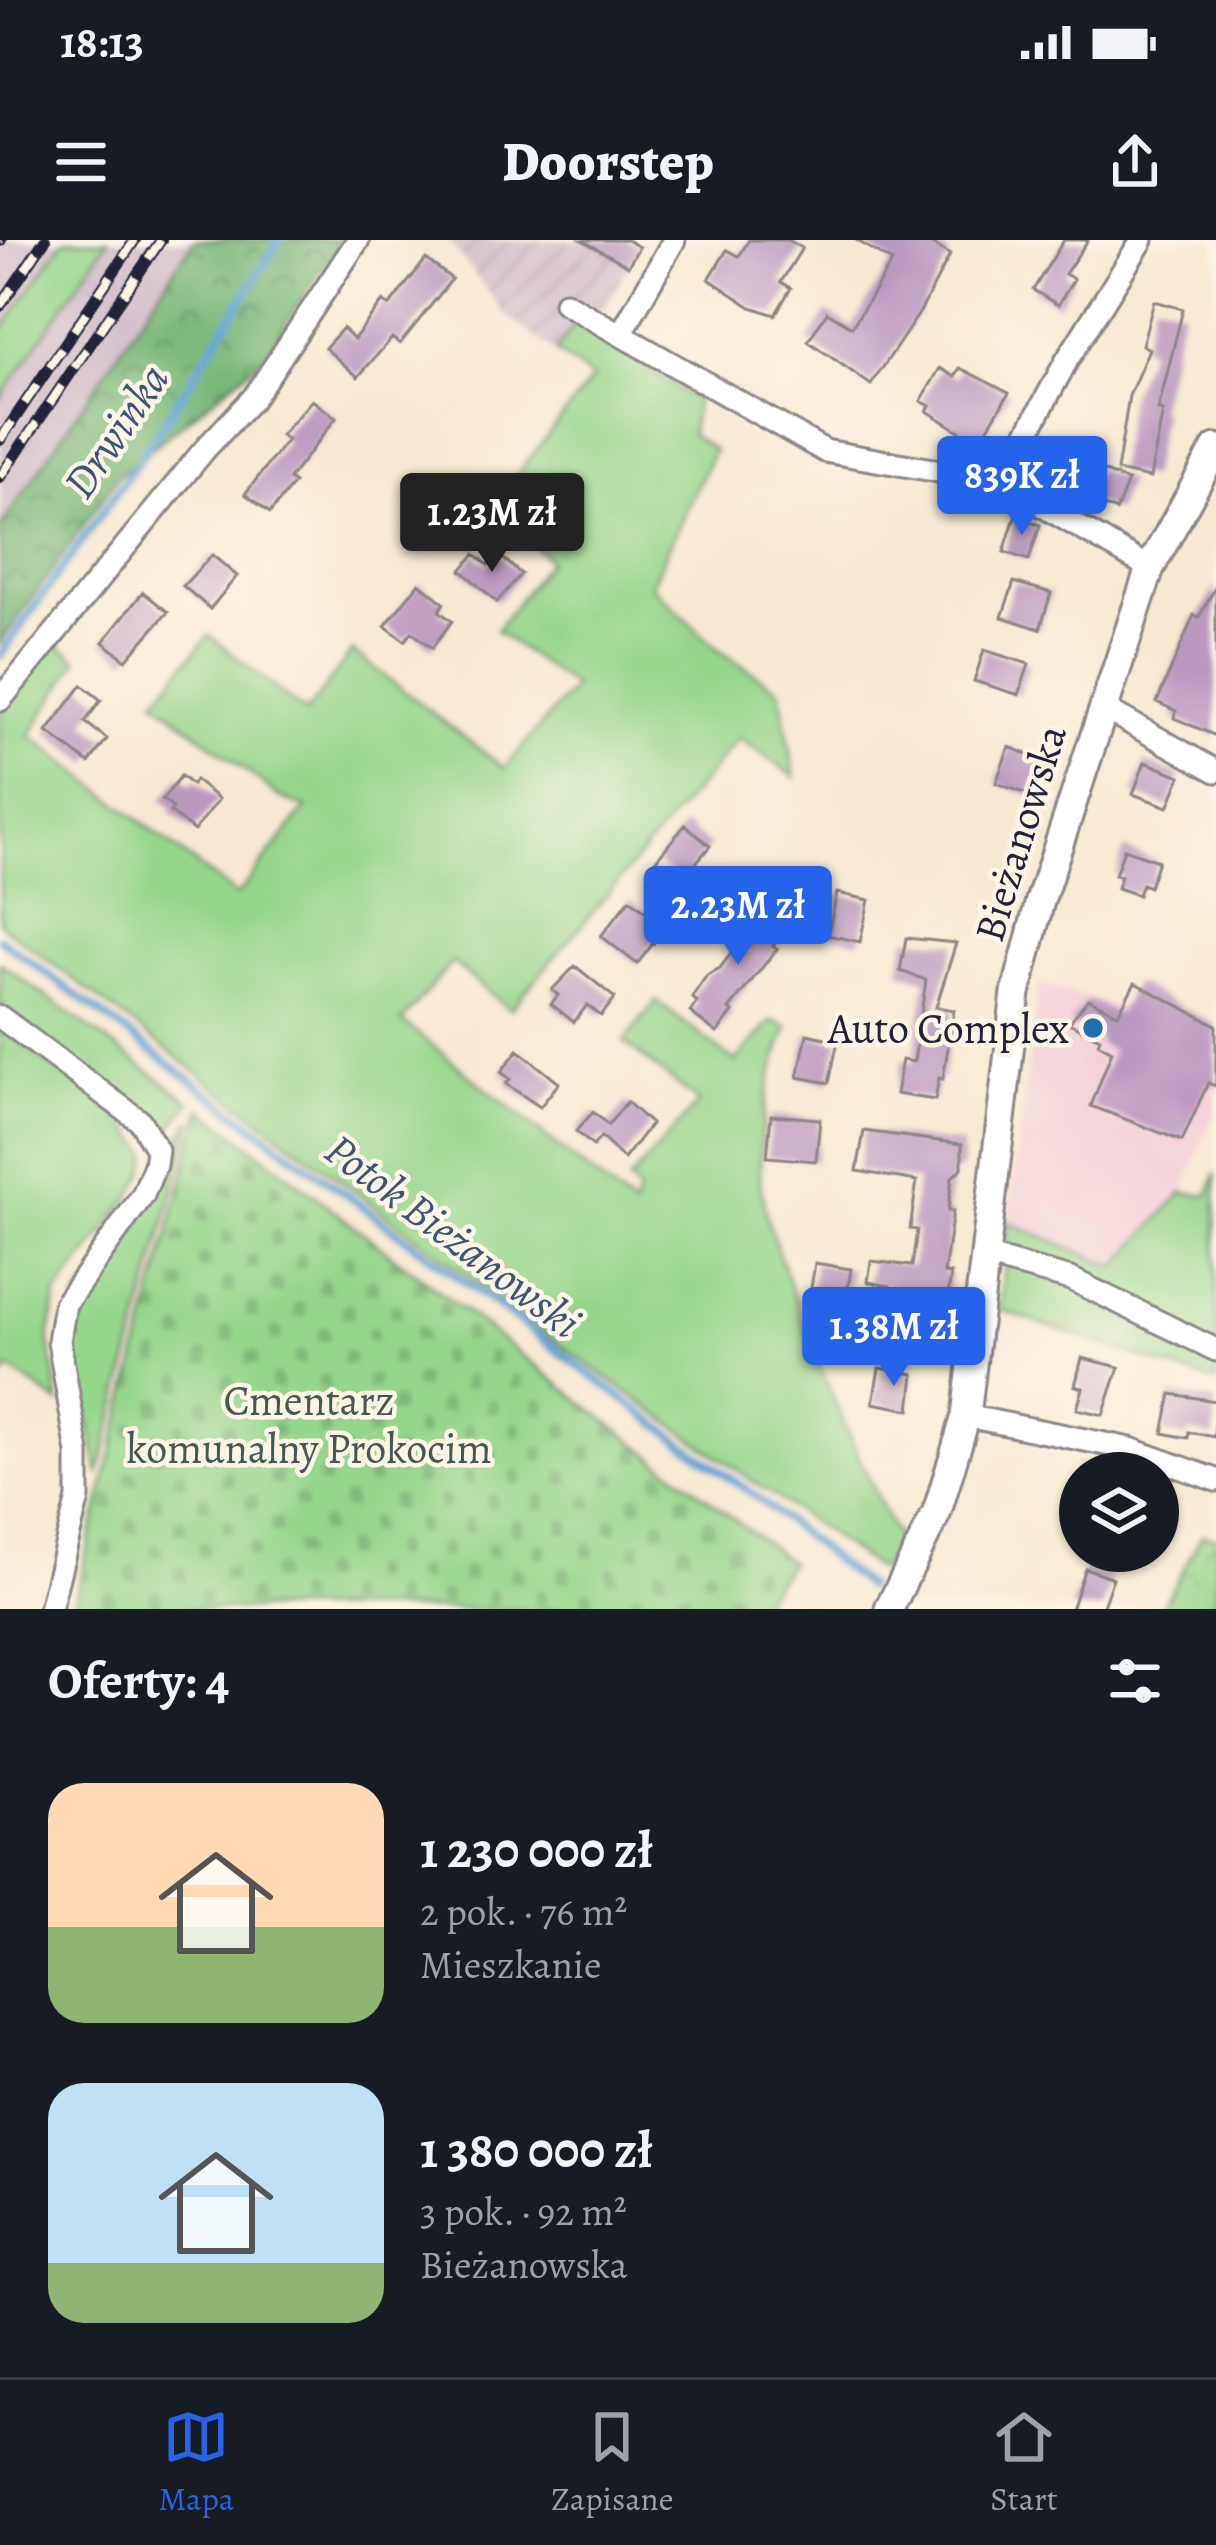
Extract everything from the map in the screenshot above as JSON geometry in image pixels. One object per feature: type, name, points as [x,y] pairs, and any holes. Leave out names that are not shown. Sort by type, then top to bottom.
[{"type":"street","points":[[0,700],[205,449],[254,397],[358,240]]},
{"type":"street","points":[[621,334],[674,240]]},
{"type":"street","points":[[1001,482],[1067,360],[1142,240]]},
{"type":"street","points":[[565,304],[825,452],[1001,482],[1150,568]]},
{"type":"street","name":"Bieżanowska","points":[[889,1609],[932,1524],[966,1416],[1016,993],[1101,711],[1150,568],[1216,448]]},
{"type":"street","points":[[1101,711],[1216,771]]},
{"type":"street","points":[[0,1018],[140,1121],[157,1150],[143,1195],[65,1304],[59,1341],[78,1453],[78,1498],[50,1609]]},
{"type":"street","points":[[985,1256],[1071,1279],[1216,1350]]},
{"type":"street","points":[[966,1416],[1130,1449],[1216,1480]]},
{"type":"shaded area","points":[[0,240],[194,240],[0,528]]},
{"type":"shaded area","points":[[448,240],[627,240],[639,247],[604,309],[587,306],[556,352],[506,315]]},
{"type":"shaded area","points":[[1039,984],[1123,1009],[1216,1063],[1216,1107],[1183,1192],[1116,1267],[1008,1222]]},
{"type":"green space","points":[[64,240],[108,240],[0,399],[0,334]]},
{"type":"green space","points":[[194,240],[342,240],[261,360],[119,475],[0,644],[0,528]]},
{"type":"green space","points":[[577,322],[696,400],[691,434],[714,450],[651,585],[717,649],[780,690],[795,777],[739,738],[510,1010],[452,962],[402,1021],[634,1208],[638,1191],[629,1181],[699,1102],[624,1042],[656,1001],[735,1062],[772,1021],[788,1027],[764,1115],[763,1197],[812,1346],[901,1548],[879,1570],[545,1334],[0,924],[0,714],[53,641],[78,660],[30,735],[237,896],[306,808],[278,796],[155,700],[209,635],[306,713],[352,651],[504,768],[574,687],[496,631],[549,560],[492,506],[593,378],[556,352]]},
{"type":"green space","points":[[0,963],[191,1102],[166,1133],[0,1006]]},
{"type":"green space","points":[[0,1027],[121,1116],[148,1154],[144,1174],[127,1202],[57,1294],[49,1340],[59,1403],[10,1369],[0,1380]]},
{"type":"green space","name":"Cmentarz komunalny Prokocim","points":[[201,1108],[790,1562],[756,1609],[72,1609]]},
{"type":"green space","points":[[192,1120],[99,1475],[73,1341],[78,1298],[153,1199],[170,1149]]},
{"type":"green space","points":[[1216,1173],[1216,1383],[1000,1310],[1008,1222],[1116,1267],[1183,1192],[1208,1196]]},
{"type":"green space","points":[[1202,1535],[1216,1537],[1216,1609],[1161,1609]]},
{"type":"building","points":[[582,240],[627,240],[639,247],[628,266]]},
{"type":"building","points":[[749,240],[788,240],[802,248],[781,282],[791,288],[775,315],[751,307],[709,279],[727,250],[739,256]]},
{"type":"building","points":[[856,240],[926,240],[950,255],[920,312],[871,385],[808,341],[827,312],[852,327],[892,262]]},
{"type":"building","points":[[1064,240],[1088,240],[1065,274],[1074,279],[1058,305],[1033,290]]},
{"type":"building","points":[[426,259],[452,279],[400,344],[392,338],[358,377],[325,348],[343,328],[354,339],[383,301],[389,306]]},
{"type":"building","points":[[1154,301],[1183,309],[1158,410],[1163,411],[1150,478],[1117,471],[1129,396],[1149,349],[1142,345]]},
{"type":"building","points":[[940,368],[955,377],[960,368],[1009,393],[984,434],[969,437],[927,411],[930,406],[921,401]]},
{"type":"building","points":[[312,400],[336,418],[289,479],[294,483],[270,513],[245,494],[287,440],[281,435]]},
{"type":"building","points":[[1098,469],[1128,481],[1116,511],[1086,498]]},
{"type":"building","points":[[1015,517],[1040,525],[1029,560],[1004,552]]},
{"type":"building","points":[[497,553],[521,574],[497,602],[461,570],[475,554],[488,565]]},
{"type":"building","points":[[212,555],[237,576],[210,609],[183,586]]},
{"type":"building","points":[[1014,582],[1051,593],[1040,629],[1002,617]]},
{"type":"building","points":[[419,583],[444,603],[439,611],[452,621],[432,648],[412,632],[405,641],[385,626]]},
{"type":"building","points":[[1216,586],[1216,736],[1174,718],[1176,711],[1157,702],[1194,615],[1199,617]]},
{"type":"building","points":[[143,592],[168,612],[126,660],[103,642]]},
{"type":"building","points":[[984,650],[1029,664],[1019,695],[974,681]]},
{"type":"building","points":[[82,685],[101,700],[85,722],[107,739],[89,763],[47,732]]},
{"type":"building","points":[[1009,747],[1043,760],[1030,795],[996,783]]},
{"type":"building","points":[[1145,762],[1181,776],[1168,807],[1133,794]]},
{"type":"building","points":[[181,776],[192,785],[195,780],[219,799],[194,831],[162,800]]},
{"type":"building","points":[[685,825],[710,846],[680,882],[655,861]]},
{"type":"building","points":[[1124,849],[1158,861],[1149,887],[1142,884],[1138,895],[1117,888],[1121,876],[1115,875]]},
{"type":"building","points":[[837,893],[869,900],[860,942],[828,935]]},
{"type":"building","points":[[630,899],[666,927],[637,964],[601,936]]},
{"type":"building","points":[[762,904],[789,925],[717,1033],[690,1012],[697,1002],[692,997],[707,975],[720,968],[742,938],[736,934]]},
{"type":"building","points":[[906,938],[956,943],[936,1007],[954,1010],[935,1100],[896,1094],[902,1060],[914,1062],[926,980],[900,971]]},
{"type":"building","points":[[575,966],[615,998],[601,1016],[587,1005],[574,1022],[551,1004],[558,995],[552,990]]},
{"type":"building","points":[[1135,983],[1216,1025],[1216,1086],[1208,1083],[1182,1141],[1091,1106],[1112,1051],[1098,1043],[1100,1038],[1069,1023],[1088,999],[1118,1014]]},
{"type":"building","points":[[807,1034],[838,1041],[829,1083],[798,1077]]},
{"type":"building","points":[[518,1050],[559,1083],[540,1107],[506,1084],[510,1079],[501,1072]]},
{"type":"building","points":[[627,1102],[651,1124],[624,1159],[601,1137],[593,1146],[576,1131],[593,1112],[608,1125]]},
{"type":"building","points":[[771,1115],[820,1119],[816,1161],[767,1157]]},
{"type":"building","points":[[864,1131],[962,1144],[962,1168],[952,1177],[949,1200],[948,1211],[953,1211],[944,1273],[951,1274],[948,1295],[889,1292],[890,1286],[868,1282],[871,1261],[912,1266],[917,1230],[910,1229],[917,1181],[857,1171]]},
{"type":"building","points":[[815,1263],[851,1269],[845,1306],[809,1301]]},
{"type":"building","points":[[1082,1358],[1119,1367],[1103,1415],[1077,1409],[1083,1388],[1075,1386]]},
{"type":"building","points":[[879,1368],[914,1374],[910,1410],[873,1403]]},
{"type":"building","points":[[1171,1394],[1216,1401],[1214,1437],[1163,1433]]},
{"type":"building","points":[[1084,1572],[1113,1578],[1102,1609],[1071,1609]]},
{"type":"waterway","name":"Drwinka","points":[[0,656],[145,452],[280,240]]},
{"type":"waterway","name":"Potok Bieżanowski","points":[[0,939],[756,1497],[867,1587]]},
{"type":"railway","points":[[0,306],[45,240]]},
{"type":"railway","points":[[0,440],[135,240]]},
{"type":"railway","points":[[0,477],[161,240]]},
{"type":"place","name":"Auto Complex","points":[[1093,1028]]}]
